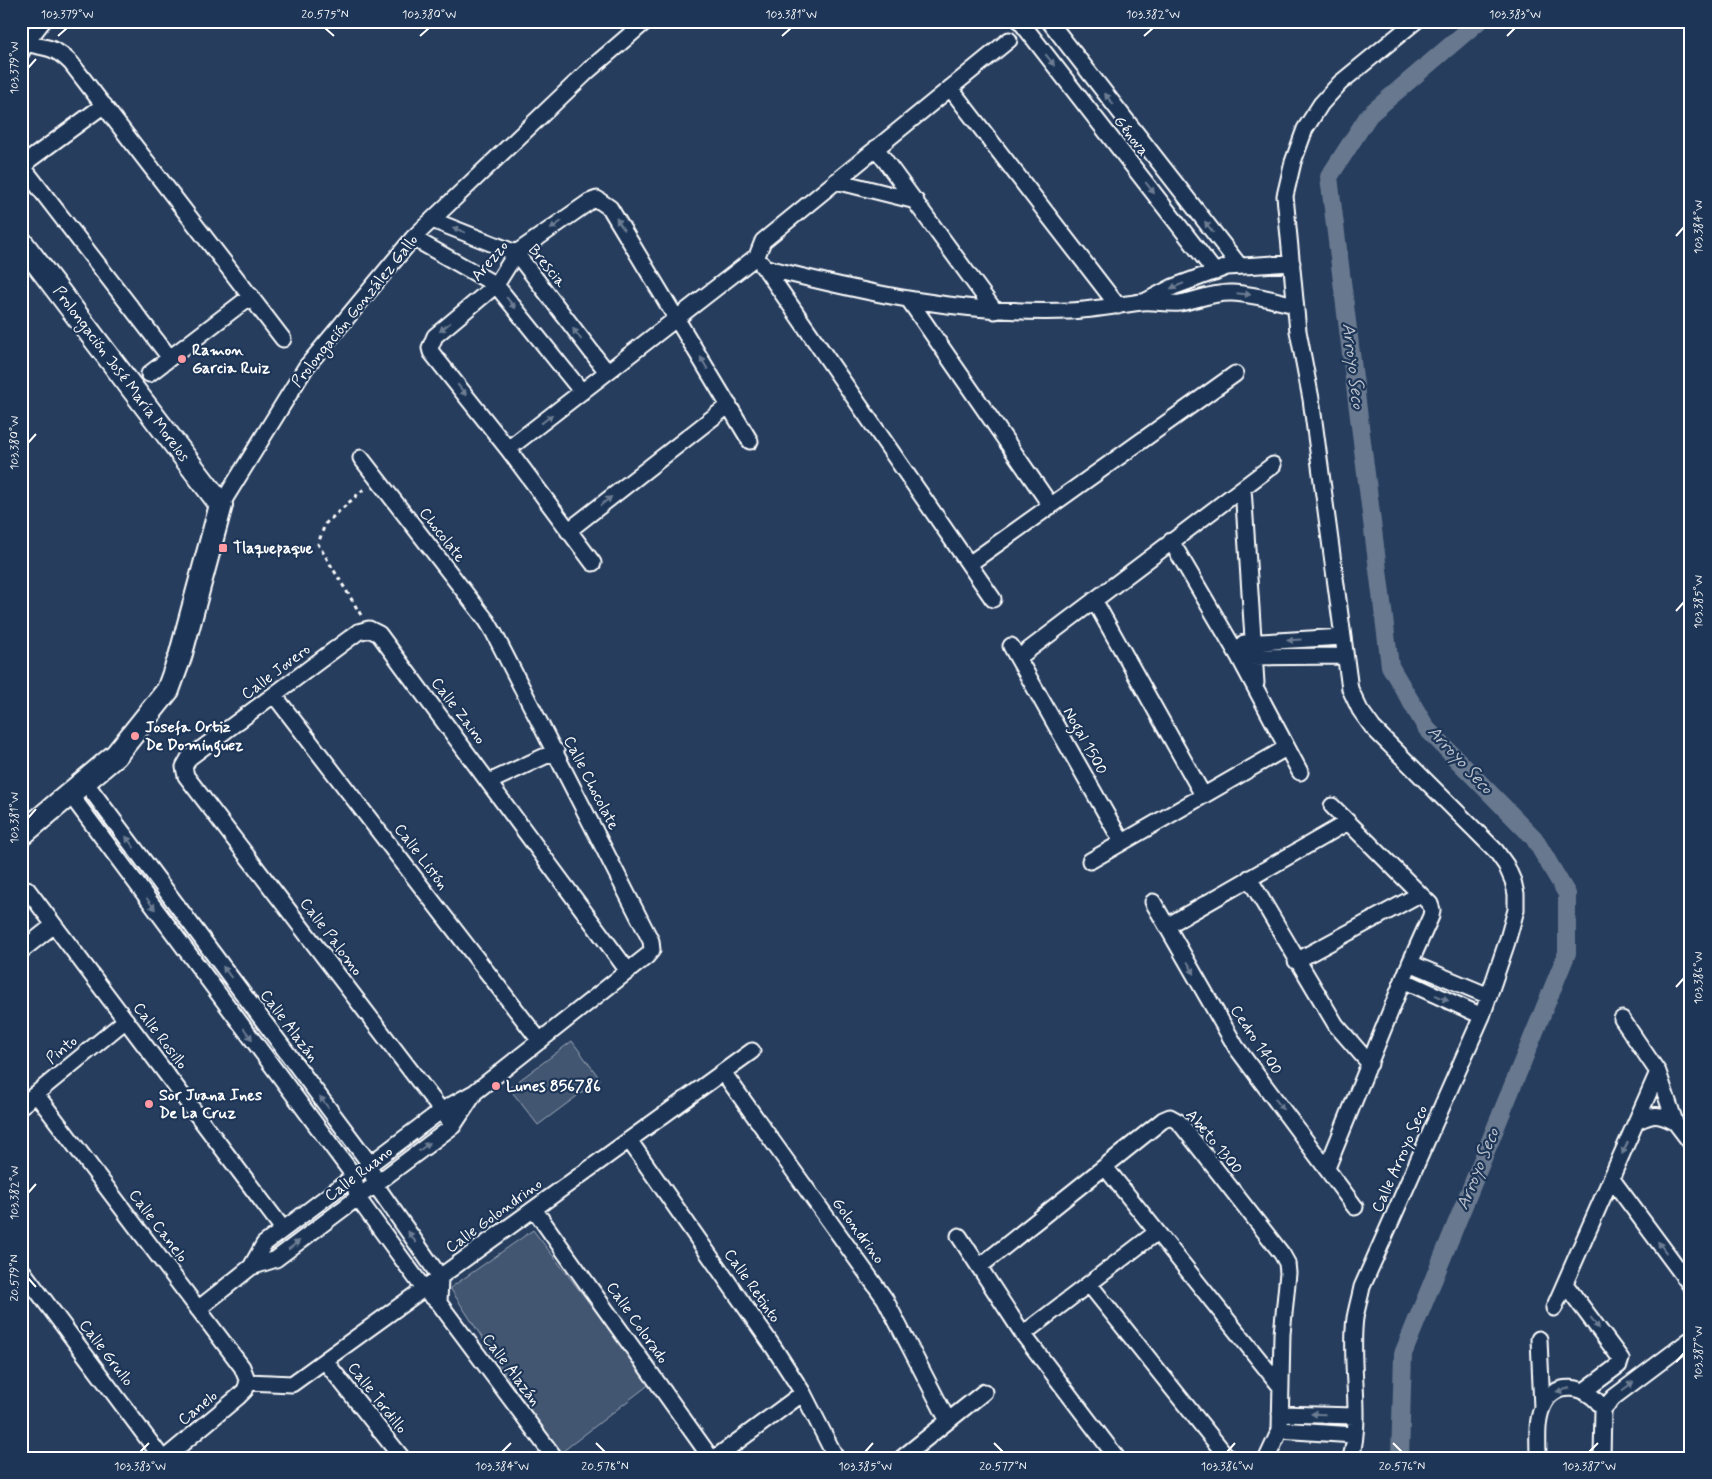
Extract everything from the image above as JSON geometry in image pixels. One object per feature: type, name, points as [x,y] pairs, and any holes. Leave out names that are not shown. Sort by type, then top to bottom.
[{"type":"street","points":[[23,44],[43,21]]},
{"type":"street","name":"Prolongación González Gallo","points":[[21,835],[116,756],[168,690],[180,657],[221,505],[306,367],[413,238],[589,70],[646,21]]},
{"type":"street","name":"Génova","points":[[1020,21],[1215,272]]},
{"type":"street","points":[[1030,34],[1048,21]]},
{"type":"street","name":"Génova","points":[[1048,21],[1239,265]]},
{"type":"street","points":[[1172,542],[1230,644],[1247,657],[1346,656],[1311,398],[1298,331],[1286,196],[1292,162],[1305,129],[1321,104],[1340,83],[1416,21]]},
{"type":"street","points":[[993,599],[760,261],[763,240],[1009,40]]},
{"type":"street","points":[[23,44],[52,49],[60,53],[71,63],[283,338]]},
{"type":"street","points":[[950,88],[1118,306]]},
{"type":"street","points":[[104,105],[29,160],[25,167],[26,171],[170,358]]},
{"type":"street","points":[[1122,152],[1140,138]]},
{"type":"street","points":[[876,148],[995,311]]},
{"type":"street","points":[[836,181],[916,201]]},
{"type":"street","name":"Arezzo","points":[[593,564],[508,449],[431,352],[430,348],[432,339],[435,336],[496,285],[516,253],[589,202],[597,199],[610,208],[750,440]]},
{"type":"street","name":"Brescia","points":[[432,220],[516,253],[607,372]]},
{"type":"street","points":[[413,238],[496,285],[582,392]]},
{"type":"street","name":"Prolongación José María Morelos","points":[[21,242],[221,505]]},
{"type":"street","points":[[760,261],[842,287],[909,300],[995,311],[1071,311],[1144,302],[1178,303],[1215,294],[1231,293],[1295,305]]},
{"type":"street","points":[[508,449],[677,318],[760,261]]},
{"type":"street","points":[[1144,302],[1173,287],[1227,267],[1292,263]]},
{"type":"street","points":[[149,374],[251,296]]},
{"type":"street","points":[[909,300],[1051,506]]},
{"type":"street","points":[[969,564],[1235,374]]},
{"type":"street","points":[[568,531],[728,405]]},
{"type":"street","name":"Chocolate","points":[[361,458],[487,621],[494,634]]},
{"type":"street","name":"Nogal 1500","points":[[1122,842],[1014,652],[1094,600],[1273,465]]},
{"type":"street","points":[[1243,488],[1253,642],[1247,657],[1256,690],[1300,772]]},
{"type":"street","points":[[1094,600],[1203,795]]},
{"type":"street","name":"Calle Jovero","points":[[184,768],[189,758],[358,632],[369,629]]},
{"type":"street","name":"Calle Zaino","points":[[369,629],[378,634],[628,971]]},
{"type":"street","name":"Calle Chocolate","points":[[494,634],[556,751],[651,941],[652,950]]},
{"type":"street","points":[[1230,644],[1343,637]]},
{"type":"street","name":"Calle Arroyo Seco","points":[[1346,656],[1350,689],[1360,710],[1373,728],[1496,851],[1506,865],[1516,894],[1516,910],[1482,1016],[1362,1287],[1355,1318],[1355,1416],[1354,1446],[1351,1458]]},
{"type":"street","name":"Calle Listón","points":[[274,695],[540,1041]]},
{"type":"street","points":[[1090,860],[1286,748]]},
{"type":"street","points":[[489,782],[556,751]]},
{"type":"street","name":"Calle Palomo","points":[[184,768],[186,776],[453,1126]]},
{"type":"street","name":"Calle Alazán","points":[[77,788],[370,1164],[374,1184],[440,1278]]},
{"type":"street","name":"Calle Alazán","points":[[77,788],[354,1176],[357,1197],[424,1289],[439,1303],[555,1458]]},
{"type":"street","points":[[1327,1168],[1432,910],[1430,904],[1332,806]]},
{"type":"street","points":[[1167,926],[1348,822]]},
{"type":"street","points":[[1249,878],[1296,961],[1336,1025],[1370,1064]]},
{"type":"street","name":"Calle Rosillo","points":[[27,889],[284,1229]]},
{"type":"street","points":[[1296,961],[1420,894]]},
{"type":"street","name":"Cedro 1400","points":[[1153,902],[1236,1047],[1355,1207]]},
{"type":"street","points":[[21,951],[54,925]]},
{"type":"street","name":"Calle Ruano","points":[[251,1267],[264,1244],[442,1110],[475,1092],[650,954],[652,950]]},
{"type":"street","points":[[1410,962],[1489,996]]},
{"type":"street","points":[[1403,980],[1482,1016]]},
{"type":"street","points":[[1622,1019],[1658,1072],[1675,1122],[1691,1143]]},
{"type":"street","name":"Pinto","points":[[21,1106],[126,1020]]},
{"type":"street","name":"Calle Golondrino","points":[[248,1382],[292,1384],[752,1050]]},
{"type":"street","name":"Golondrino","points":[[723,1072],[885,1300],[948,1421]]},
{"type":"street","points":[[1554,1308],[1658,1072]]},
{"type":"street","name":"Calle Ruano","points":[[198,1309],[251,1267],[276,1259],[453,1126],[475,1092]]},
{"type":"street","name":"Calle Canelo","points":[[36,1094],[242,1367],[248,1382]]},
{"type":"street","points":[[1638,1121],[1656,1114],[1675,1122]]},
{"type":"street","name":"Abeto 1300","points":[[979,1267],[1163,1120],[1170,1117],[1179,1122],[1287,1262],[1288,1273],[1282,1334],[1280,1430],[1267,1458]]},
{"type":"street","name":"Calle Retinto","points":[[629,1140],[774,1348],[803,1393],[836,1458]]},
{"type":"street","points":[[1105,1166],[1281,1387]]},
{"type":"street","points":[[1611,1178],[1691,1286]]},
{"type":"street","name":"Calle Colorado","points":[[534,1209],[711,1458]]},
{"type":"street","points":[[1023,1334],[1157,1232]]},
{"type":"street","points":[[959,1236],[1023,1334],[1117,1458]]},
{"type":"street","name":"Calle Grullo","points":[[21,1269],[163,1458]]},
{"type":"street","points":[[439,1303],[440,1278]]},
{"type":"street","points":[[1088,1284],[1228,1458]]},
{"type":"street","points":[[1565,1284],[1621,1359],[1619,1365],[1584,1391]]},
{"type":"street","points":[[1539,1339],[1542,1408]]},
{"type":"street","points":[[1603,1409],[1614,1397],[1691,1339]]},
{"type":"street","name":"Calle Tordillo","points":[[325,1361],[402,1458]]},
{"type":"street","name":"Canelo","points":[[163,1458],[238,1397],[245,1390],[248,1382]]},
{"type":"street","points":[[1538,1458],[1539,1420],[1542,1408],[1547,1398],[1565,1388],[1591,1394],[1603,1409],[1602,1458]]},
{"type":"street","points":[[902,1458],[984,1392]]},
{"type":"street","points":[[715,1458],[803,1393]]},
{"type":"street","points":[[1280,1414],[1355,1416]]},
{"type":"street","points":[[1280,1430],[1354,1435]]},
{"type":"path","points":[[369,629],[318,544],[325,524],[376,478]]},
{"type":"shaded area","points":[[572,1041],[600,1079],[538,1125],[509,1088]]},
{"type":"shaded area","points":[[533,1230],[651,1383],[558,1455],[450,1288]]},
{"type":"waterway","name":"Arroyo Seco","points":[[1400,1458],[1403,1354],[1567,953],[1567,894],[1534,838],[1427,729],[1390,666],[1329,177],[1369,115],[1479,21]]},
{"type":"place","name":"Ramon Garcia Ruiz","points":[[182,359]]},
{"type":"place","name":"Tlaquepaque","points":[[223,548]]},
{"type":"place","name":"Josefa Ortiz De Dominguez","points":[[135,736]]},
{"type":"place","name":"Lunes 856786","points":[[496,1086]]},
{"type":"place","name":"Sor Juana Ines De La Cruz","points":[[149,1104]]}]
